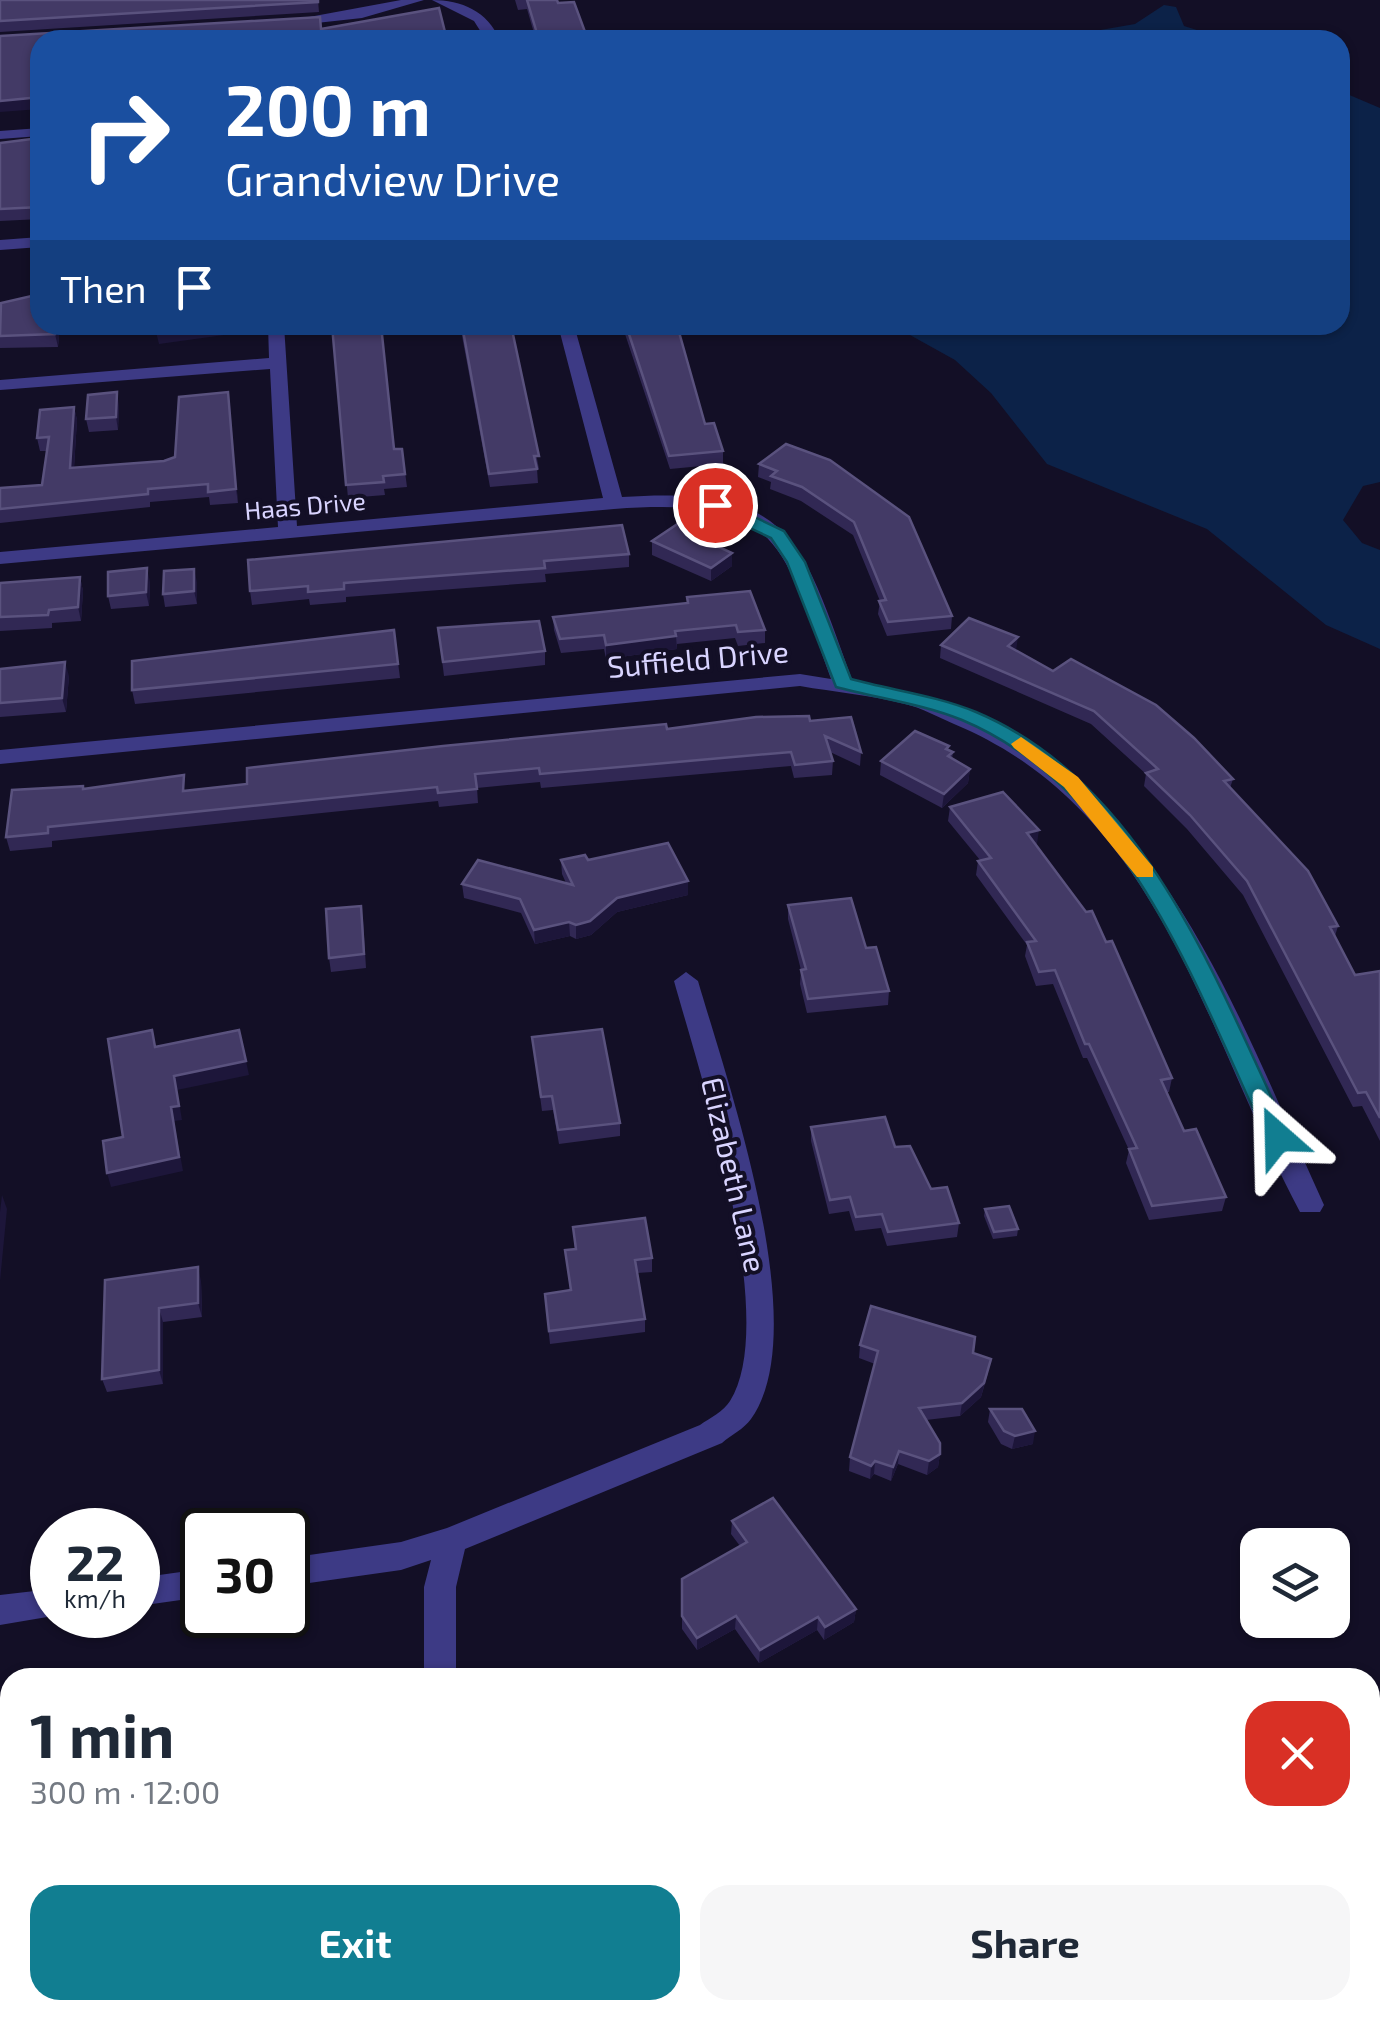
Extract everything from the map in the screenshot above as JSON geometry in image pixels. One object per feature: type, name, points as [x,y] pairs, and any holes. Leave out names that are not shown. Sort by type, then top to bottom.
[{"type":"street","points":[[265,24],[343,18],[417,0]]},
{"type":"street","points":[[438,0],[470,12],[490,30]]},
{"type":"street","points":[[0,135],[30,133]]},
{"type":"street","points":[[0,245],[30,243]]},
{"type":"street","points":[[277,335],[288,533]]},
{"type":"street","points":[[569,335],[614,504]]},
{"type":"street","points":[[0,385],[278,363]]},
{"type":"street","name":"Haas Drive","points":[[0,558],[674,499],[715,505],[778,534],[796,562],[843,683]]},
{"type":"street","name":"Suffield Drive","points":[[0,757],[750,683],[843,683],[968,715],[1020,743],[1071,782],[1166,900],[1310,1204]]},
{"type":"street","name":"Elizabeth Lane","points":[[310,1569],[401,1556],[452,1540],[711,1434],[742,1409],[756,1375],[761,1330],[756,1252],[686,981]]},
{"type":"street","points":[[440,1668],[440,1587],[452,1540]]},
{"type":"street","points":[[0,1610],[30,1606]]},
{"type":"water","points":[[1164,5],[1176,7],[1184,26],[1197,30],[1100,30],[1135,24]]},
{"type":"water","points":[[1350,95],[1380,108],[1380,482],[1363,486],[1343,520],[1362,543],[1380,550],[1380,649],[1326,625],[1207,529],[1047,464],[991,393],[955,360],[910,335],[1350,335]]},
{"type":"building","points":[[0,0],[318,0],[318,2],[0,21]]},
{"type":"building","points":[[527,0],[574,2],[584,30],[536,30]]},
{"type":"building","points":[[439,8],[444,30],[101,30],[320,17],[321,29]]},
{"type":"building","points":[[30,34],[30,98],[0,101],[0,36]]},
{"type":"building","points":[[30,139],[30,208],[0,209],[0,143]]},
{"type":"building","points":[[30,296],[30,335],[0,336],[1,303]]},
{"type":"building","points":[[333,335],[382,335],[394,449],[402,449],[405,474],[383,476],[384,482],[346,485]]},
{"type":"building","points":[[464,335],[513,335],[539,456],[534,456],[537,469],[489,474]]},
{"type":"building","points":[[629,335],[680,335],[705,424],[714,423],[723,451],[669,456]]},
{"type":"building","points":[[117,392],[116,417],[86,419],[88,395]]},
{"type":"building","points":[[228,392],[236,489],[208,492],[208,484],[148,489],[148,494],[0,509],[0,488],[42,485],[49,437],[37,438],[40,410],[74,407],[70,468],[164,461],[175,457],[179,397]]},
{"type":"building","points":[[786,444],[830,460],[909,517],[952,616],[888,622],[879,601],[886,600],[854,522],[802,487],[771,476],[777,471],[759,464]]},
{"type":"building","points":[[679,523],[732,553],[711,568],[652,541]]},
{"type":"building","points":[[622,525],[629,554],[544,561],[545,568],[344,583],[344,589],[308,592],[308,586],[250,591],[248,560]]},
{"type":"building","points":[[147,568],[146,592],[108,596],[108,572]]},
{"type":"building","points":[[194,569],[194,591],[163,594],[164,571]]},
{"type":"building","points":[[80,577],[78,607],[49,610],[48,615],[0,617],[0,583]]},
{"type":"building","points":[[750,591],[765,630],[738,632],[736,625],[675,631],[676,636],[606,645],[604,635],[560,639],[553,617],[688,603],[687,597]]},
{"type":"building","points":[[969,618],[1018,637],[1008,646],[1053,671],[1071,659],[1156,705],[1233,779],[1224,781],[1308,871],[1338,926],[1330,927],[1355,975],[1380,971],[1380,1118],[1366,1092],[1358,1093],[1247,881],[1190,815],[1146,773],[1158,769],[1094,711],[941,645]]},
{"type":"building","points":[[539,621],[545,651],[443,662],[438,628]]},
{"type":"building","points":[[394,630],[398,664],[132,690],[132,661]]},
{"type":"building","points":[[65,662],[62,698],[0,703],[0,669]]},
{"type":"building","points":[[809,716],[810,721],[851,717],[861,752],[825,736],[833,761],[795,765],[791,752],[540,774],[539,768],[475,774],[477,789],[438,793],[437,787],[48,827],[48,833],[6,837],[12,790],[83,789],[184,775],[183,791],[247,784],[247,768],[666,724],[667,729],[756,717]]},
{"type":"building","points":[[915,731],[949,746],[946,749],[953,752],[948,756],[970,769],[944,794],[881,761]]},
{"type":"building","points":[[1003,792],[1039,830],[1027,833],[1086,912],[1092,911],[1106,942],[1112,941],[1172,1078],[1161,1080],[1184,1131],[1196,1129],[1226,1197],[1152,1206],[1129,1149],[1137,1148],[1089,1044],[1085,1044],[1055,970],[1039,972],[1027,942],[1036,941],[978,861],[991,858],[950,807]]},
{"type":"building","points":[[668,843],[688,881],[617,898],[590,921],[576,925],[569,922],[534,930],[520,899],[462,884],[478,860],[573,885],[561,860],[585,855],[588,860]]},
{"type":"building","points":[[851,898],[866,948],[876,947],[889,991],[808,999],[801,970],[806,969],[788,905]]},
{"type":"building","points":[[361,906],[364,954],[329,958],[326,909]]},
{"type":"building","points":[[602,1029],[620,1123],[558,1130],[552,1096],[541,1097],[532,1037]]},
{"type":"building","points":[[152,1030],[155,1047],[239,1030],[246,1061],[174,1076],[179,1106],[171,1107],[179,1157],[107,1173],[103,1141],[123,1137],[108,1039]]},
{"type":"building","points":[[885,1117],[895,1147],[910,1146],[931,1189],[947,1187],[959,1223],[888,1232],[882,1214],[856,1217],[850,1197],[830,1200],[811,1127]]},
{"type":"building","points":[[1009,1206],[1018,1229],[994,1232],[985,1209]]},
{"type":"building","points":[[645,1218],[652,1258],[635,1260],[645,1319],[549,1331],[545,1294],[571,1290],[565,1250],[576,1249],[573,1227]]},
{"type":"building","points":[[198,1267],[198,1303],[159,1308],[159,1370],[102,1379],[105,1280]]},
{"type":"building","points":[[871,1306],[975,1337],[973,1353],[991,1359],[984,1383],[962,1403],[919,1408],[940,1443],[940,1454],[929,1461],[899,1451],[893,1467],[875,1461],[871,1466],[850,1457],[878,1351],[860,1345]]},
{"type":"building","points":[[990,1409],[1022,1409],[1035,1431],[1015,1436],[1004,1431]]},
{"type":"building","points":[[773,1498],[856,1609],[825,1627],[818,1617],[760,1650],[736,1616],[697,1638],[682,1616],[682,1579],[747,1542],[732,1521]]},
{"type":"slow traffic","points":[[1021,744],[1071,782],[1145,872]]},
{"type":"route","points":[[715,505],[778,534],[796,562],[843,683],[968,715],[1020,743],[1071,782],[1166,900],[1278,1137]]}]
